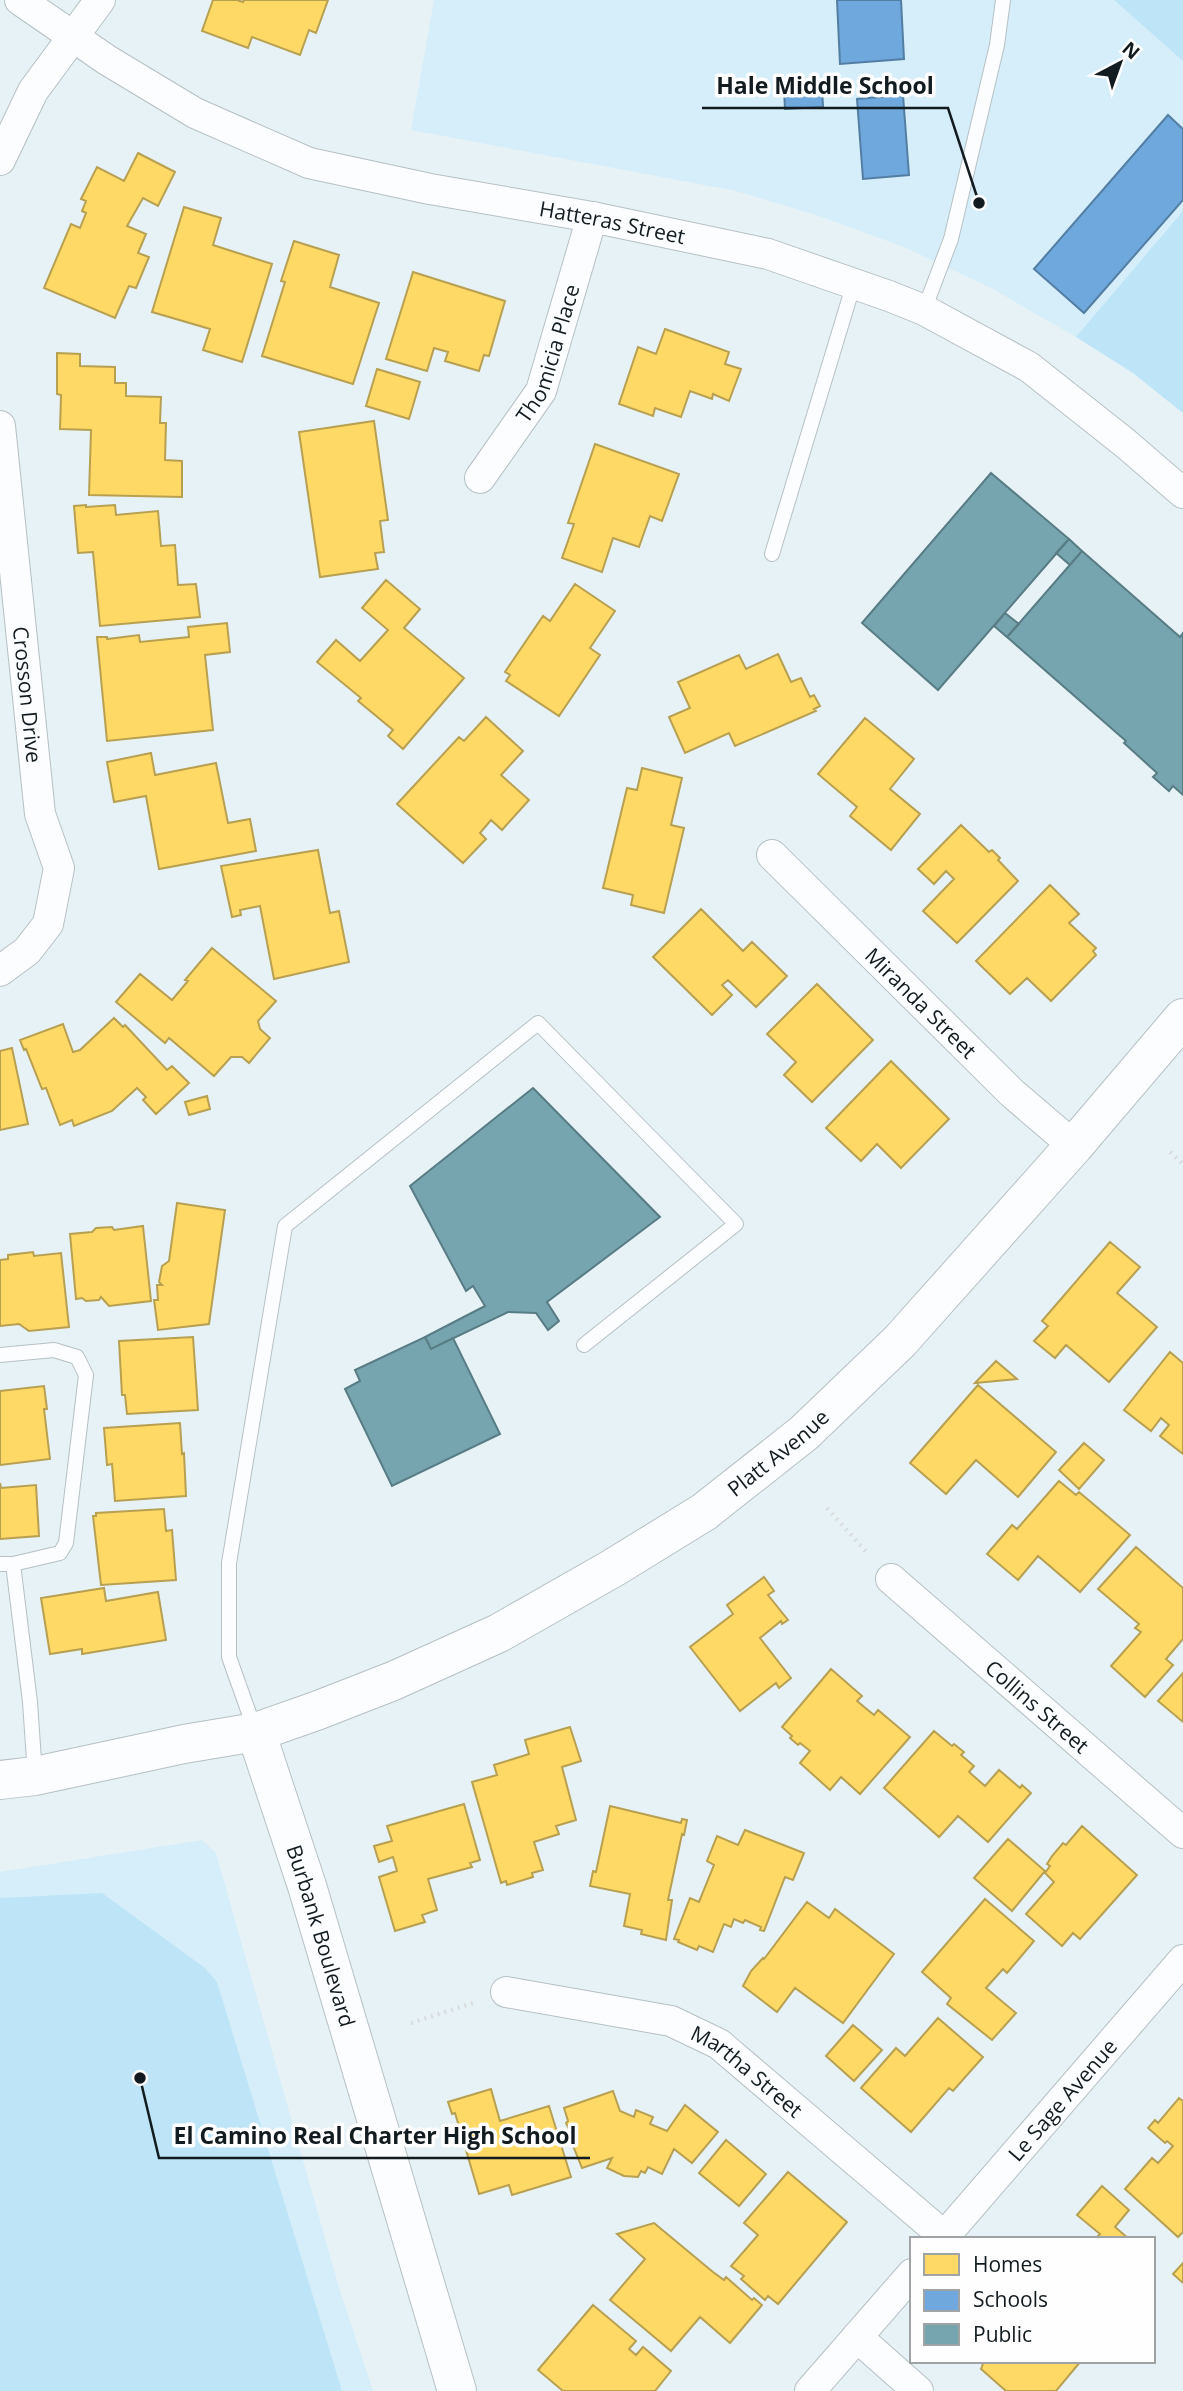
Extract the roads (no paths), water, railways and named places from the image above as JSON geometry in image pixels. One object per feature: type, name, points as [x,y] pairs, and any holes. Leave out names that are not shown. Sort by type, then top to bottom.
[{"type":"main road","name":"Platt Avenue","points":[[256,1732],[393,1681],[499,1633],[704,1512],[804,1433],[900,1341],[1074,1146],[1183,1018]]},
{"type":"main road","points":[[18,1778],[256,1732]]},
{"type":"main road","name":"Burbank Boulevard","points":[[256,1732],[307,1885],[457,2391]]},
{"type":"street","name":"Hatteras Street","points":[[20,0],[124,71],[195,113],[309,163],[430,190],[593,217],[768,254],[924,310],[1029,368],[1183,493]]},
{"type":"street","points":[[0,160],[33,91],[100,0]]},
{"type":"street","name":"Thomicia Place","points":[[480,478],[541,391],[593,217]]},
{"type":"street","name":"Crosson Drive","points":[[0,426],[40,814],[59,868],[48,924],[27,951],[0,971]]},
{"type":"street","name":"Miranda Street","points":[[772,855],[1012,1093],[1074,1146]]},
{"type":"street","name":"Collins Street","points":[[891,1579],[1183,1833]]},
{"type":"street","name":"Le Sage Avenue","points":[[943,2237],[1183,1960]]},
{"type":"street","name":"Martha Street","points":[[506,1992],[670,2021],[719,2044],[943,2237]]},
{"type":"street","points":[[810,2391],[910,2276]]},
{"type":"street","points":[[857,2337],[918,2391]]},
{"type":"lane","points":[[924,310],[951,239],[998,45],[1003,0]]},
{"type":"lane","points":[[772,554],[854,283]]},
{"type":"lane","points":[[256,1732],[229,1657],[229,1563],[285,1226],[538,1023],[736,1224],[583,1345]]},
{"type":"lane","points":[[0,1355],[54,1350],[77,1357],[86,1375],[66,1543],[60,1553],[7,1564],[30,1702],[18,1778]]},
{"type":"place","name":"Hale Middle School","points":[[979,203]]},
{"type":"place","name":"El Camino Real Charter High School","points":[[140,2078]]}]
